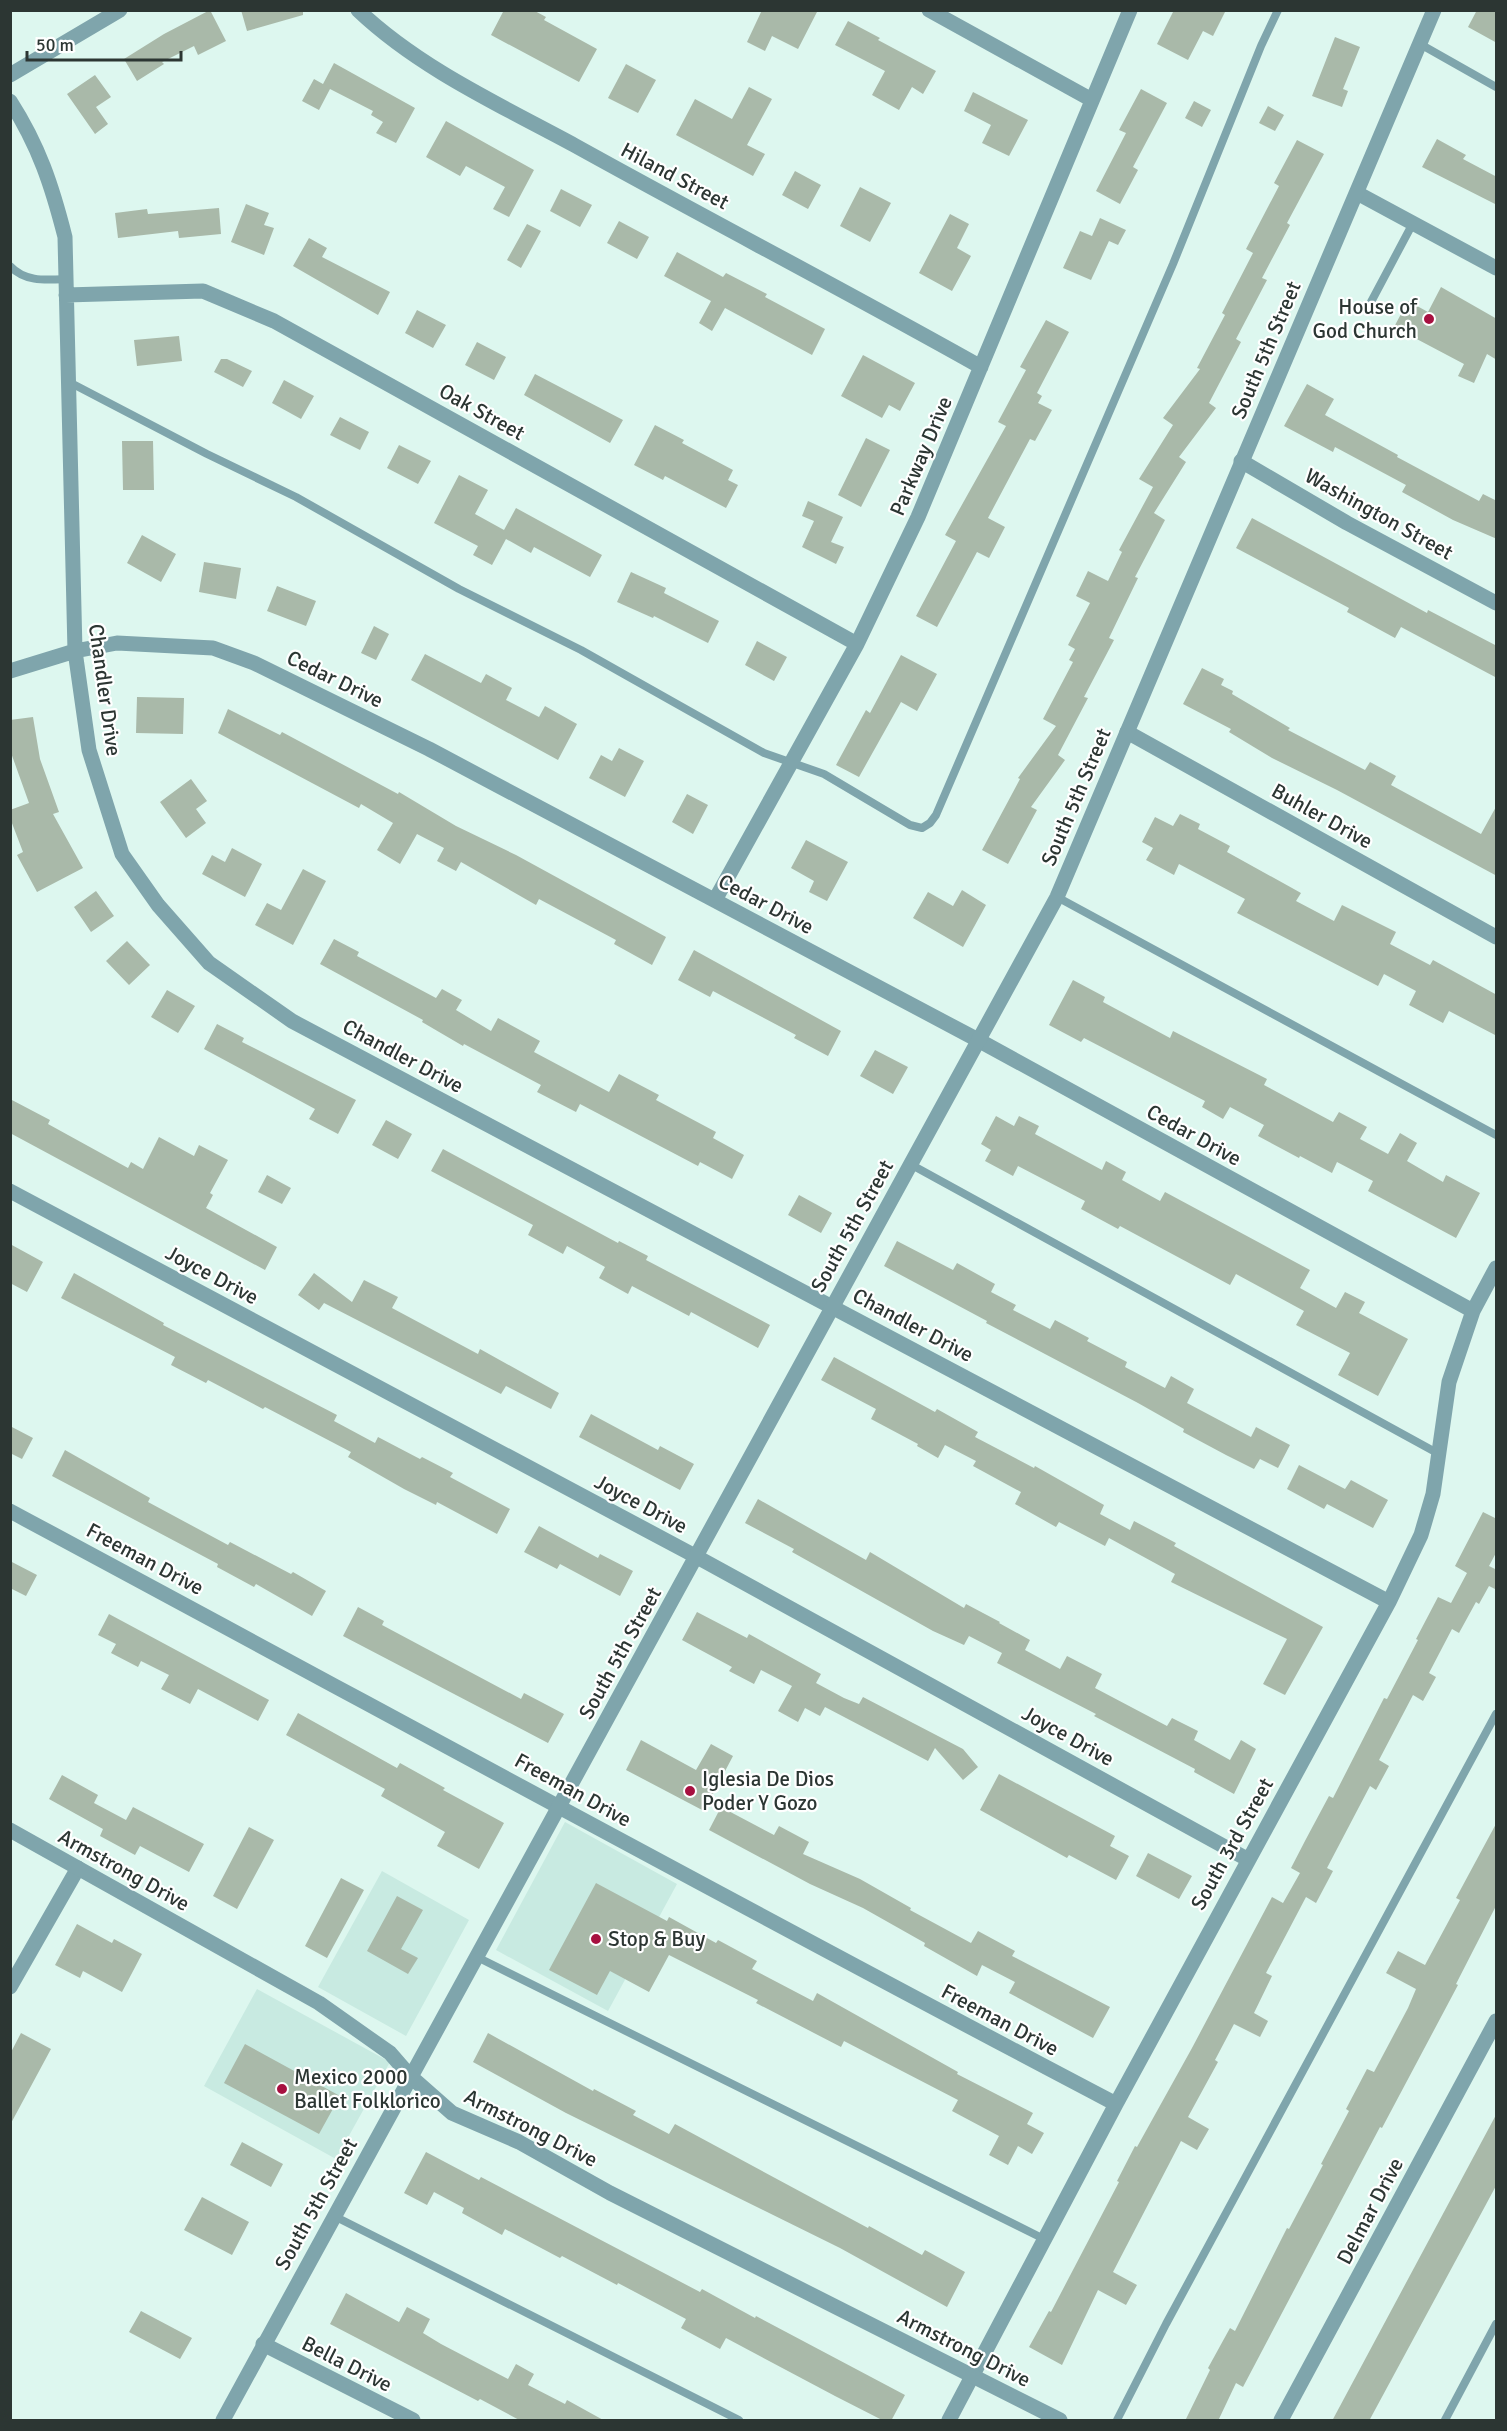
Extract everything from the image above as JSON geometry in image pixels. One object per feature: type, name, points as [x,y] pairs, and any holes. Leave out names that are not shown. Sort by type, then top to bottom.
[{"type":"street","points":[[10,75],[120,10]]},
{"type":"street","name":"Hiland Street","points":[[358,10],[370,22],[438,70],[981,367]]},
{"type":"street","points":[[929,10],[1092,100]]},
{"type":"street","name":"Parkway Drive","points":[[715,900],[857,644],[918,517],[1130,10]]},
{"type":"street","name":"South 5th Street","points":[[223,2421],[263,2344],[697,1557],[1057,897],[1434,10]]},
{"type":"street","name":"Chandler Drive","points":[[10,101],[26,125],[52,185],[65,237],[75,651],[89,750],[122,854],[158,905],[209,963],[292,1022],[1389,1602]]},
{"type":"street","points":[[1357,193],[1497,268]]},
{"type":"street","name":"Oak Street","points":[[66,287],[203,291],[274,321],[857,644]]},
{"type":"street","name":"Washington Street","points":[[1241,461],[1347,523],[1497,603]]},
{"type":"street","name":"Cedar Drive","points":[[10,671],[75,651],[117,643],[213,648],[254,663],[429,750],[715,900],[978,1040],[1473,1311]]},
{"type":"street","name":"Buhler Drive","points":[[1127,732],[1497,937]]},
{"type":"street","name":"Joyce Drive","points":[[10,1191],[697,1557],[1247,1860]]},
{"type":"street","name":"South 3rd Street","points":[[949,2421],[1247,1860],[1389,1602],[1421,1535],[1433,1494],[1449,1382],[1473,1311],[1497,1268]]},
{"type":"street","name":"Freeman Drive","points":[[10,1511],[560,1806],[787,1932],[1116,2104]]},
{"type":"street","name":"Armstrong Drive","points":[[10,1830],[319,2003],[390,2053],[410,2076],[452,2113],[519,2142],[610,2193],[1060,2421]]},
{"type":"street","points":[[10,1987],[78,1868]]},
{"type":"street","name":"Delmar Drive","points":[[1281,2421],[1497,2021]]},
{"type":"street","name":"Bella Drive","points":[[263,2344],[413,2421]]},
{"type":"lane","points":[[68,381],[207,454],[296,497],[459,589],[580,650],[764,753],[824,774],[910,825],[922,828],[936,815],[1169,274],[1261,46],[1278,10]]},
{"type":"lane","points":[[1420,44],[1497,87]]},
{"type":"lane","points":[[1371,302],[1413,223]]},
{"type":"lane","points":[[10,266],[34,280],[66,287]]},
{"type":"lane","points":[[1057,897],[1497,1135]]},
{"type":"lane","points":[[910,1164],[1439,1454]]},
{"type":"lane","points":[[1117,2421],[1166,2324],[1497,1714]]},
{"type":"lane","points":[[477,1957],[1044,2239]]},
{"type":"lane","points":[[334,2216],[739,2421]]},
{"type":"lane","points":[[1445,2421],[1497,2324]]},
{"type":"shaded area","points":[[565,1822],[677,1884],[608,2011],[496,1950]]},
{"type":"shaded area","points":[[382,1871],[469,1920],[406,2036],[318,1987]]},
{"type":"shaded area","points":[[257,1989],[390,2062],[336,2159],[204,2086]]},
{"type":"building","points":[[210,10],[226,41],[198,55],[194,46],[162,62],[164,64],[137,81],[124,59],[164,34]]},
{"type":"building","points":[[241,10],[303,10],[303,15],[247,31]]},
{"type":"building","points":[[504,10],[533,10],[546,17],[544,20],[597,49],[579,82],[491,35]]},
{"type":"building","points":[[762,10],[818,10],[798,49],[772,36],[765,51],[747,42]]},
{"type":"building","points":[[1174,10],[1226,10],[1213,36],[1203,31],[1188,60],[1157,44]]},
{"type":"building","points":[[1477,10],[1497,10],[1497,43],[1468,27]]},
{"type":"building","points":[[848,21],[936,71],[923,94],[912,87],[899,110],[872,95],[885,71],[835,45]]},
{"type":"building","points":[[1335,37],[1360,47],[1343,89],[1348,91],[1342,107],[1312,96]]},
{"type":"building","points":[[334,63],[415,108],[396,143],[376,133],[383,122],[371,115],[373,111],[330,89],[319,110],[302,101],[314,79],[323,84]]},
{"type":"building","points":[[626,64],[656,80],[638,113],[608,98]]},
{"type":"building","points":[[95,75],[111,97],[96,107],[108,124],[95,134],[67,94]]},
{"type":"building","points":[[749,87],[772,99],[747,145],[765,154],[753,176],[676,135],[695,99],[732,119]]},
{"type":"building","points":[[1141,89],[1167,103],[1133,167],[1138,170],[1120,204],[1096,191],[1126,133],[1119,130]]},
{"type":"building","points":[[973,92],[1028,120],[1009,156],[982,143],[991,125],[964,111]]},
{"type":"building","points":[[1194,101],[1211,110],[1202,127],[1185,118]]},
{"type":"building","points":[[1268,106],[1284,115],[1275,131],[1259,123]]},
{"type":"building","points":[[446,121],[534,170],[509,217],[493,209],[505,187],[466,166],[460,176],[426,157]]},
{"type":"building","points":[[1437,139],[1466,155],[1463,159],[1497,177],[1497,205],[1422,167]]},
{"type":"building","points":[[1297,140],[1324,154],[1287,223],[1290,225],[1262,278],[1267,280],[1236,339],[1241,342],[1209,403],[1216,408],[1179,457],[1186,462],[1154,513],[1165,520],[1135,577],[1138,578],[1109,638],[1114,640],[1084,697],[1088,698],[1058,755],[1065,760],[1031,807],[1037,810],[1008,864],[982,850],[1020,779],[1018,778],[1056,726],[1043,719],[1073,662],[1069,660],[1075,649],[1068,645],[1090,603],[1076,596],[1088,571],[1108,581],[1122,552],[1119,550],[1153,487],[1139,479],[1173,425],[1163,418],[1200,369],[1197,368],[1225,315],[1222,313],[1253,253],[1246,249],[1279,186],[1274,183]]},
{"type":"building","points":[[795,171],[821,185],[808,209],[782,195]]},
{"type":"building","points":[[860,187],[891,203],[870,242],[840,226]]},
{"type":"building","points":[[561,189],[592,205],[580,227],[550,211]]},
{"type":"building","points":[[246,204],[269,213],[264,225],[274,228],[264,255],[231,242]]},
{"type":"building","points":[[219,208],[221,234],[179,238],[178,231],[118,238],[115,213],[147,209],[148,214]]},
{"type":"building","points":[[950,214],[969,224],[957,248],[971,256],[952,291],[919,273]]},
{"type":"building","points":[[1100,218],[1126,230],[1118,245],[1109,241],[1091,280],[1063,268],[1080,231],[1092,236]]},
{"type":"building","points":[[619,221],[649,237],[637,259],[607,243]]},
{"type":"building","points":[[527,224],[541,231],[521,268],[507,260]]},
{"type":"building","points":[[309,238],[327,248],[322,257],[390,292],[378,315],[293,266]]},
{"type":"building","points":[[677,252],[723,277],[726,273],[767,294],[765,297],[825,329],[812,355],[725,308],[712,331],[699,323],[711,301],[664,276]]},
{"type":"building","points":[[1441,287],[1497,319],[1497,360],[1487,354],[1474,383],[1458,376],[1464,364],[1394,327],[1408,301],[1428,312]]},
{"type":"building","points":[[417,310],[446,325],[433,348],[405,333]]},
{"type":"building","points":[[1046,320],[1069,332],[1037,393],[1042,396],[1038,403],[1052,410],[1035,441],[1030,439],[988,518],[1005,527],[989,558],[977,552],[937,627],[916,616],[956,541],[945,535],[1006,426],[998,422],[1026,370],[1020,367]]},
{"type":"building","points":[[179,336],[182,361],[137,366],[134,340]]},
{"type":"building","points":[[477,342],[506,357],[494,380],[465,365]]},
{"type":"building","points":[[863,355],[915,383],[900,411],[889,405],[882,418],[841,396]]},
{"type":"building","points":[[221,359],[227,359],[252,371],[243,387],[214,372]]},
{"type":"building","points":[[535,374],[623,420],[610,443],[524,395]]},
{"type":"building","points":[[284,380],[314,396],[301,419],[272,403]]},
{"type":"building","points":[[1307,384],[1334,399],[1325,415],[1479,501],[1483,494],[1497,501],[1497,539],[1453,520],[1402,492],[1406,485],[1335,447],[1333,452],[1284,426]]},
{"type":"building","points":[[340,417],[369,432],[360,450],[330,435]]},
{"type":"building","points":[[655,425],[684,440],[682,443],[733,470],[728,480],[738,485],[726,508],[665,476],[663,480],[634,465]]},
{"type":"building","points":[[866,438],[890,450],[861,507],[838,495]]},
{"type":"building","points":[[122,441],[153,441],[154,490],[123,490]]},
{"type":"building","points":[[399,445],[431,461],[418,484],[387,468]]},
{"type":"building","points":[[459,475],[488,490],[475,514],[504,530],[516,508],[602,555],[590,577],[534,547],[531,553],[506,539],[492,565],[473,555],[478,546],[434,523]]},
{"type":"building","points":[[808,501],[843,517],[831,542],[844,547],[836,564],[802,547],[814,521],[802,516]]},
{"type":"building","points":[[1252,518],[1427,613],[1428,610],[1497,646],[1497,678],[1401,627],[1395,638],[1347,612],[1349,608],[1236,548]]},
{"type":"building","points":[[142,535],[176,554],[161,582],[127,563]]},
{"type":"building","points":[[204,562],[241,568],[236,599],[199,592]]},
{"type":"building","points":[[631,572],[666,588],[664,593],[719,621],[708,643],[654,616],[653,618],[617,602]]},
{"type":"building","points":[[277,586],[316,601],[306,626],[267,611]]},
{"type":"building","points":[[374,626],[389,634],[376,660],[361,653]]},
{"type":"building","points":[[757,641],[787,657],[774,681],[745,665]]},
{"type":"building","points":[[425,654],[481,683],[486,674],[512,688],[506,700],[539,717],[545,706],[577,724],[558,760],[411,680]]},
{"type":"building","points":[[901,655],[937,674],[917,711],[901,702],[859,777],[836,765],[866,710],[870,713]]},
{"type":"building","points":[[1202,668],[1224,679],[1221,685],[1233,691],[1232,694],[1290,728],[1288,730],[1365,770],[1370,762],[1396,776],[1391,785],[1481,834],[1497,805],[1497,876],[1337,790],[1272,758],[1229,732],[1231,729],[1183,704]]},
{"type":"building","points":[[137,697],[184,698],[183,734],[136,733]]},
{"type":"building","points":[[228,709],[280,735],[282,732],[398,794],[399,792],[456,826],[516,855],[666,937],[652,965],[614,944],[616,940],[539,899],[536,905],[461,862],[456,871],[437,861],[444,848],[417,834],[400,864],[377,850],[393,823],[361,804],[359,808],[218,733]]},
{"type":"building","points":[[33,717],[40,759],[59,812],[53,814],[83,868],[37,892],[17,855],[23,852],[10,818],[10,810],[29,803],[10,750],[10,720]]},
{"type":"building","points":[[619,748],[644,761],[625,797],[589,778],[601,755],[612,761]]},
{"type":"building","points":[[191,779],[207,801],[196,809],[206,823],[186,838],[160,802]]},
{"type":"building","points":[[687,794],[708,805],[693,834],[672,822]]},
{"type":"building","points":[[1180,814],[1200,824],[1198,829],[1230,846],[1227,852],[1301,893],[1296,901],[1334,921],[1342,905],[1396,932],[1390,944],[1430,965],[1433,960],[1497,995],[1497,1036],[1449,1011],[1443,1023],[1409,1005],[1416,991],[1384,974],[1378,986],[1237,913],[1245,899],[1179,864],[1174,875],[1146,860],[1153,848],[1142,842],[1155,817],[1173,826]]},
{"type":"building","points":[[806,840],[848,862],[827,901],[809,892],[814,881],[791,868]]},
{"type":"building","points":[[232,848],[262,864],[245,897],[202,874],[212,855],[225,862]]},
{"type":"building","points":[[303,869],[326,881],[293,945],[255,925],[267,903],[281,910]]},
{"type":"building","points":[[962,890],[986,905],[963,947],[913,918],[928,892],[953,906]]},
{"type":"building","points":[[96,891],[114,916],[91,932],[74,907]]},
{"type":"building","points":[[334,939],[359,952],[357,956],[436,998],[442,989],[462,1000],[456,1010],[491,1031],[498,1018],[540,1041],[534,1052],[609,1092],[619,1074],[659,1095],[656,1100],[716,1132],[713,1138],[744,1155],[732,1179],[700,1162],[698,1166],[580,1104],[576,1112],[537,1092],[541,1085],[464,1044],[463,1046],[422,1022],[423,1020],[320,964]]},
{"type":"building","points":[[127,941],[150,965],[129,985],[106,961]]},
{"type":"building","points":[[694,950],[841,1031],[828,1056],[794,1038],[796,1035],[713,991],[710,997],[678,980]]},
{"type":"building","points":[[1073,980],[1105,997],[1103,1002],[1170,1038],[1173,1031],[1267,1079],[1264,1085],[1333,1122],[1339,1112],[1367,1127],[1360,1139],[1388,1154],[1400,1133],[1417,1143],[1407,1161],[1443,1182],[1446,1175],[1480,1193],[1456,1238],[1368,1191],[1373,1181],[1337,1162],[1332,1173],[1300,1156],[1299,1158],[1258,1136],[1264,1125],[1230,1107],[1223,1119],[1202,1107],[1205,1101],[1084,1038],[1081,1042],[1049,1025]]},
{"type":"building","points":[[167,990],[195,1006],[178,1033],[151,1017]]},
{"type":"building","points":[[217,1024],[244,1038],[242,1042],[356,1100],[338,1134],[309,1119],[315,1109],[204,1049]]},
{"type":"building","points":[[875,1050],[908,1067],[893,1094],[860,1076]]},
{"type":"building","points":[[10,1099],[50,1120],[48,1124],[128,1168],[131,1162],[143,1169],[159,1137],[194,1156],[199,1145],[228,1160],[210,1193],[213,1195],[206,1208],[277,1247],[265,1270],[10,1133]]},
{"type":"building","points":[[996,1116],[1014,1126],[1019,1116],[1039,1126],[1035,1134],[1102,1170],[1106,1161],[1126,1172],[1122,1180],[1160,1201],[1165,1192],[1310,1270],[1300,1288],[1336,1308],[1345,1292],[1365,1302],[1359,1313],[1408,1339],[1378,1396],[1338,1375],[1350,1353],[1296,1325],[1304,1311],[1236,1274],[1230,1285],[1120,1226],[1118,1229],[1081,1209],[1085,1201],[1018,1166],[1013,1176],[985,1161],[991,1150],[981,1144]]},
{"type":"building","points":[[386,1120],[412,1134],[398,1159],[372,1145]]},
{"type":"building","points":[[443,1149],[618,1243],[619,1241],[648,1256],[646,1260],[770,1325],[758,1348],[691,1312],[689,1316],[632,1286],[628,1294],[599,1278],[605,1267],[567,1246],[563,1254],[528,1235],[533,1225],[431,1171]]},
{"type":"building","points":[[267,1175],[291,1188],[282,1204],[258,1192]]},
{"type":"building","points":[[799,1195],[832,1213],[821,1233],[788,1215]]},
{"type":"building","points":[[897,1241],[953,1270],[957,1263],[995,1284],[991,1292],[1016,1305],[1013,1310],[1050,1329],[1055,1320],[1089,1338],[1087,1341],[1127,1362],[1125,1367],[1165,1388],[1171,1376],[1194,1389],[1187,1403],[1251,1437],[1256,1427],[1290,1445],[1278,1468],[1260,1459],[1254,1469],[1226,1455],[1183,1432],[1184,1429],[1138,1403],[884,1266]]},
{"type":"building","points":[[10,1244],[43,1262],[27,1292],[10,1283]]},
{"type":"building","points":[[74,1273],[164,1323],[163,1325],[337,1415],[334,1421],[375,1443],[378,1437],[453,1473],[450,1477],[510,1509],[497,1534],[437,1502],[436,1505],[404,1489],[348,1457],[351,1452],[265,1407],[263,1409],[208,1380],[206,1383],[171,1365],[175,1357],[61,1298]]},
{"type":"building","points":[[314,1273],[352,1302],[364,1280],[398,1297],[392,1308],[478,1354],[480,1349],[559,1393],[551,1409],[506,1386],[501,1394],[324,1303],[319,1310],[298,1295]]},
{"type":"building","points":[[834,1357],[935,1412],[937,1409],[978,1432],[975,1437],[1034,1468],[1035,1466],[1104,1505],[1100,1514],[1130,1530],[1134,1521],[1176,1543],[1174,1546],[1323,1627],[1285,1695],[1263,1684],[1287,1639],[1171,1582],[1175,1574],[1109,1538],[1105,1546],[1059,1522],[1056,1527],[1015,1504],[1021,1492],[973,1466],[976,1461],[945,1445],[938,1458],[917,1446],[918,1444],[871,1419],[876,1409],[821,1380]]},
{"type":"building","points":[[591,1414],[658,1450],[660,1446],[694,1464],[680,1490],[579,1437]]},
{"type":"building","points":[[10,1426],[33,1438],[22,1459],[10,1453]]},
{"type":"building","points":[[65,1450],[150,1498],[148,1502],[228,1545],[230,1542],[291,1574],[293,1572],[326,1591],[312,1616],[256,1584],[254,1587],[217,1567],[218,1564],[52,1476]]},
{"type":"building","points":[[1299,1465],[1345,1489],[1351,1480],[1388,1500],[1373,1528],[1327,1504],[1324,1509],[1287,1489]]},
{"type":"building","points":[[758,1499],[866,1560],[870,1552],[964,1608],[966,1604],[1000,1622],[1030,1640],[1025,1650],[1060,1669],[1067,1656],[1102,1674],[1095,1688],[1167,1726],[1172,1718],[1198,1731],[1194,1740],[1230,1760],[1241,1740],[1256,1749],[1234,1794],[1194,1772],[1195,1769],[1094,1716],[1096,1714],[997,1663],[1002,1653],[969,1636],[964,1645],[933,1631],[792,1552],[794,1549],[745,1523]]},
{"type":"building","points":[[1483,1512],[1497,1519],[1497,1551],[1489,1566],[1497,1570],[1497,1590],[1489,1586],[1479,1604],[1476,1602],[1459,1633],[1452,1629],[1429,1673],[1436,1677],[1423,1701],[1413,1695],[1379,1760],[1389,1766],[1376,1790],[1370,1786],[1327,1868],[1333,1871],[1316,1903],[1306,1897],[1266,1973],[1272,1976],[1254,2013],[1268,2021],[1260,2037],[1234,2024],[1215,2060],[1218,2062],[1188,2117],[1209,2129],[1197,2150],[1181,2141],[1113,2272],[1137,2285],[1126,2305],[1098,2290],[1062,2365],[1029,2347],[1049,2311],[1051,2312],[1119,2182],[1117,2181],[1135,2146],[1137,2147],[1192,2048],[1272,1897],[1283,1903],[1300,1873],[1291,1868],[1329,1796],[1333,1798],[1384,1698],[1387,1699],[1438,1597],[1451,1603],[1467,1573],[1455,1566]]},
{"type":"building","points":[[539,1526],[598,1558],[600,1554],[633,1571],[620,1596],[560,1564],[557,1569],[524,1552]]},
{"type":"building","points":[[10,1561],[37,1575],[26,1596],[10,1588]]},
{"type":"building","points":[[358,1607],[384,1621],[382,1625],[521,1699],[524,1693],[564,1714],[548,1743],[343,1636]]},
{"type":"building","points":[[697,1612],[747,1638],[749,1634],[821,1674],[816,1683],[844,1698],[859,1704],[863,1697],[963,1749],[978,1767],[963,1780],[935,1748],[928,1761],[825,1707],[820,1716],[805,1708],[798,1722],[778,1711],[792,1686],[761,1670],[754,1684],[729,1671],[732,1667],[682,1640]]},
{"type":"building","points":[[109,1614],[269,1700],[258,1721],[198,1689],[190,1704],[161,1689],[169,1675],[141,1661],[138,1667],[111,1653],[116,1644],[98,1635]]},
{"type":"building","points":[[298,1713],[397,1768],[400,1763],[445,1788],[443,1790],[504,1823],[479,1869],[437,1846],[445,1832],[381,1796],[385,1789],[286,1735]]},
{"type":"building","name":"Iglesia De Dios Poder Y Gozo","points":[[641,1740],[696,1770],[711,1744],[733,1756],[704,1811],[626,1770]]},
{"type":"building","points":[[999,1774],[1115,1836],[1110,1846],[1129,1856],[1116,1880],[1069,1855],[1067,1858],[980,1810]]},
{"type":"building","points":[[62,1775],[98,1795],[94,1803],[126,1820],[133,1807],[204,1844],[189,1872],[140,1846],[135,1855],[100,1836],[103,1829],[49,1799]]},
{"type":"building","points":[[721,1807],[774,1835],[779,1826],[809,1842],[803,1854],[860,1879],[911,1908],[910,1910],[971,1943],[978,1931],[1015,1951],[1012,1956],[1110,2007],[1093,2038],[1009,1993],[1015,1982],[982,1965],[977,1976],[863,1908],[810,1884],[709,1830]]},
{"type":"building","points":[[1497,1822],[1497,1904],[1456,1984],[1458,1985],[1382,2128],[1380,2127],[1243,2387],[1236,2383],[1218,2421],[1185,2421],[1210,2370],[1208,2368],[1230,2328],[1235,2331],[1287,2228],[1289,2229],[1323,2165],[1321,2164],[1349,2111],[1346,2109],[1367,2069],[1374,2072],[1408,2008],[1416,1989],[1386,1973],[1398,1951],[1425,1965],[1460,1900],[1456,1898]]},
{"type":"building","points":[[249,1827],[274,1840],[237,1909],[213,1896]]},
{"type":"building","points":[[1148,1853],[1192,1876],[1179,1899],[1136,1876]]},
{"type":"building","points":[[341,1878],[364,1890],[327,1958],[305,1946]]},
{"type":"building","points":[[596,1883],[667,1921],[669,1917],[716,1943],[718,1940],[757,1961],[752,1969],[813,2001],[817,1993],[958,2072],[957,2074],[1033,2113],[1027,2124],[1044,2133],[1032,2154],[1018,2146],[1008,2165],[989,2155],[999,2136],[952,2111],[958,2100],[844,2041],[841,2047],[756,2003],[758,2000],[669,1955],[649,1992],[610,1971],[597,1995],[549,1970]]},
{"type":"building","points":[[397,1896],[423,1910],[401,1949],[418,1958],[408,1974],[367,1951]]},
{"type":"building","points":[[77,1924],[112,1943],[114,1939],[142,1954],[122,1992],[83,1971],[80,1978],[55,1965]]},
{"type":"building","points":[[21,2033],[51,2049],[10,2125],[10,2054]]},
{"type":"building","points":[[488,2033],[593,2091],[594,2089],[636,2111],[633,2115],[669,2134],[675,2124],[868,2228],[869,2226],[922,2255],[925,2250],[965,2272],[947,2307],[840,2248],[566,2113],[473,2062]]},
{"type":"building","name":"Mexico 2000 Ballet Folklorico","points":[[245,2044],[340,2096],[319,2134],[224,2083]]},
{"type":"building","points":[[1497,2113],[1497,2184],[1369,2421],[1332,2421]]},
{"type":"building","points":[[242,2142],[283,2164],[271,2187],[230,2165]]},
{"type":"building","points":[[426,2152],[479,2180],[481,2177],[700,2292],[702,2289],[755,2318],[756,2316],[905,2395],[891,2421],[884,2421],[726,2338],[720,2349],[681,2328],[686,2319],[618,2283],[617,2285],[562,2256],[560,2258],[505,2229],[502,2235],[462,2213],[464,2208],[434,2192],[427,2205],[404,2193]]},
{"type":"building","points":[[202,2197],[249,2222],[232,2255],[184,2230]]},
{"type":"building","points":[[346,2293],[399,2322],[407,2307],[430,2319],[423,2333],[441,2344],[508,2379],[516,2364],[534,2374],[528,2385],[565,2404],[567,2400],[605,2421],[521,2421],[480,2399],[478,2401],[330,2324]]},
{"type":"building","points":[[141,2311],[192,2338],[180,2359],[129,2332]]},
{"type":"place","name":"House of God Church","points":[[1429,319]]},
{"type":"place","name":"Iglesia De Dios Poder Y Gozo","points":[[690,1791]]},
{"type":"place","name":"Stop & Buy","points":[[596,1939]]},
{"type":"place","name":"Mexico 2000 Ballet Folklorico","points":[[282,2089]]}]
